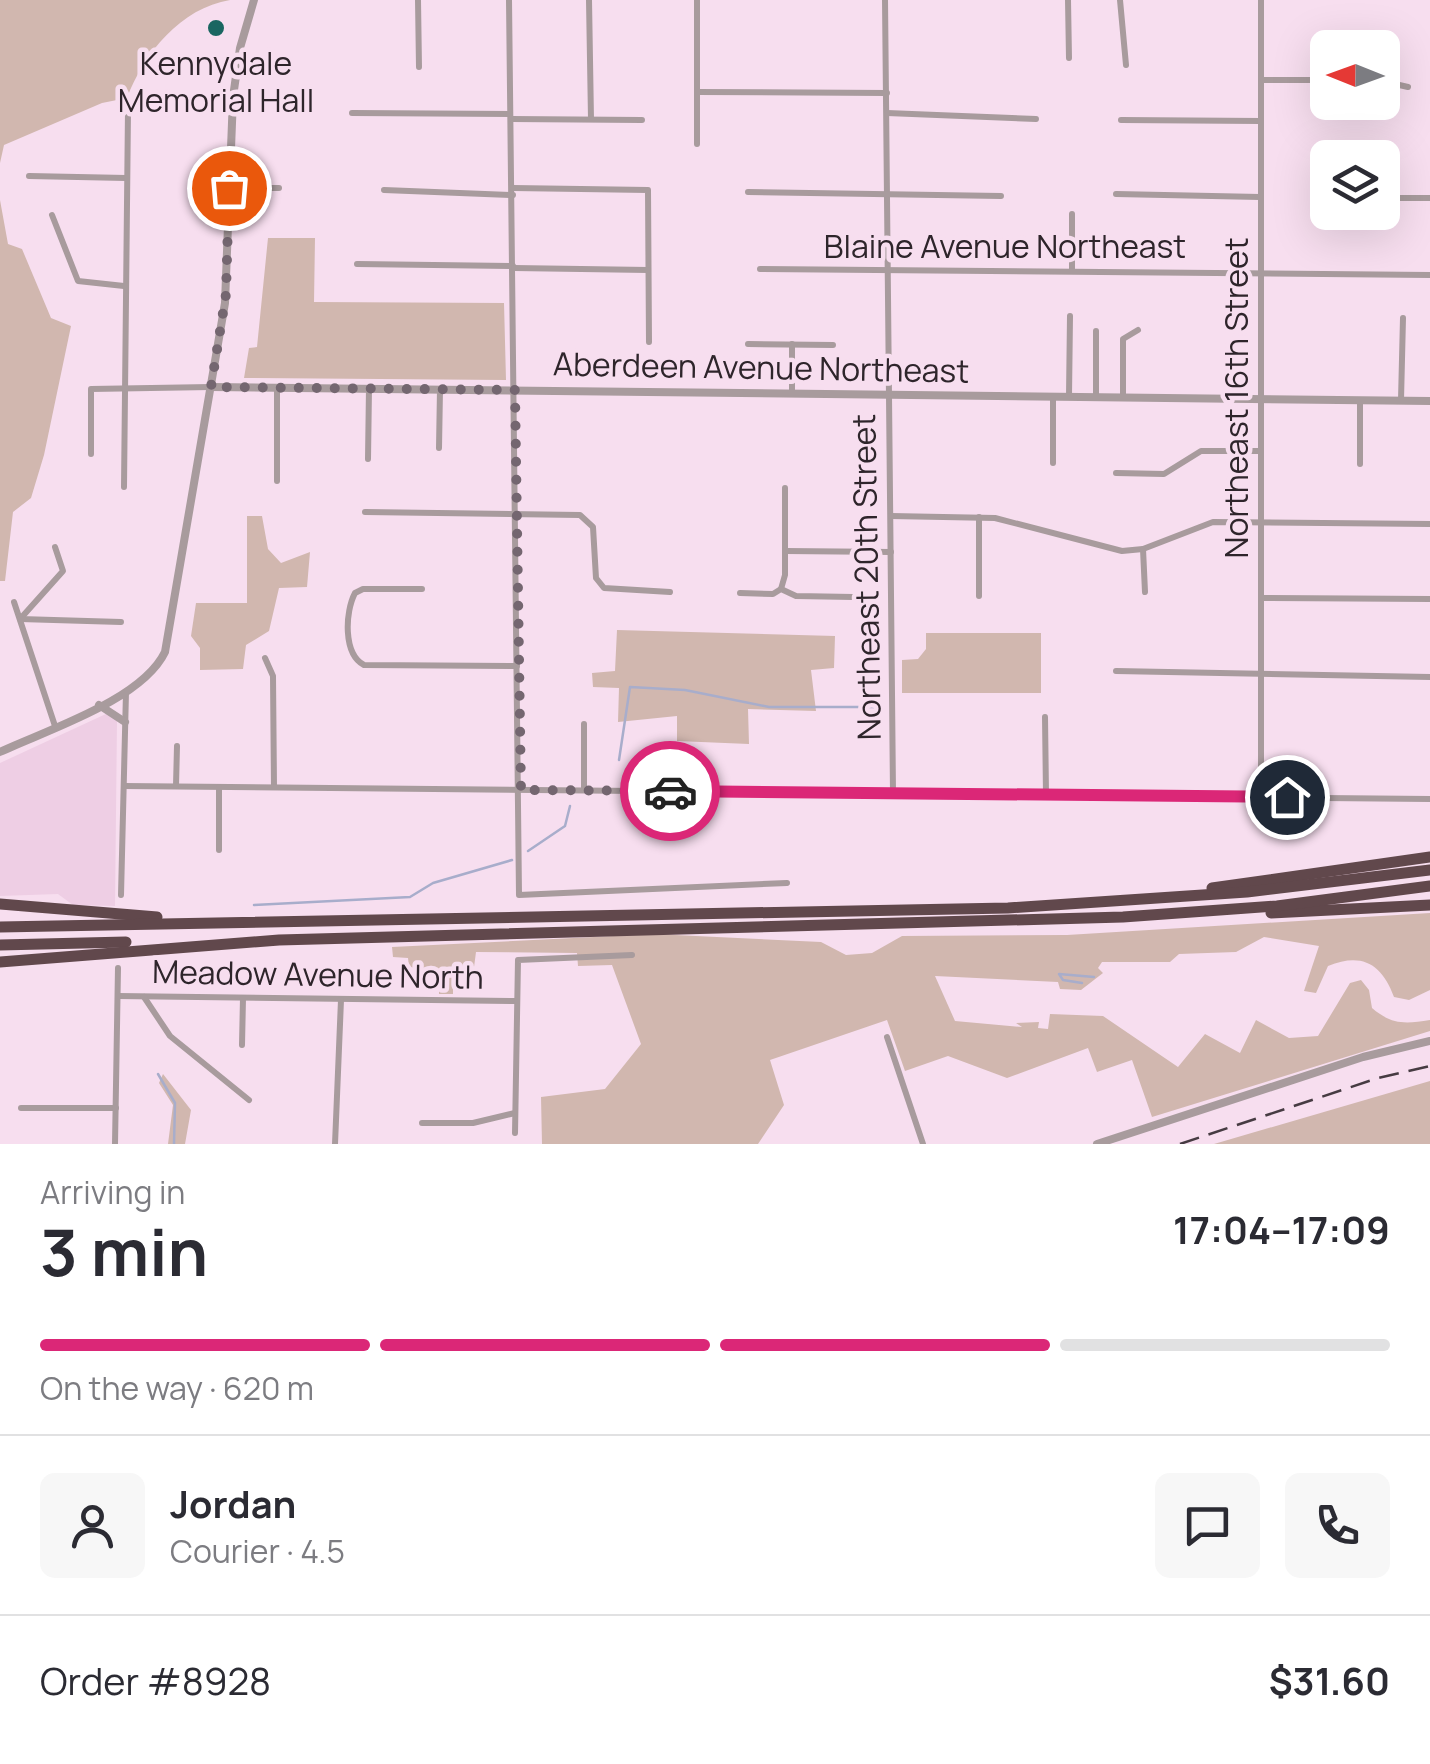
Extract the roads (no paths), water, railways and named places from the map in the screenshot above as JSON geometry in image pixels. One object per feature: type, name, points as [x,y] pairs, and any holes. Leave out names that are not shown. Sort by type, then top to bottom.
[{"type":"highway","points":[[1094,903],[1430,856]]},
{"type":"highway","points":[[0,927],[326,923],[1094,903],[1247,892],[1430,870]]},
{"type":"highway","points":[[1167,914],[1430,886]]},
{"type":"highway","points":[[0,904],[98,914],[326,923]]},
{"type":"highway","points":[[0,945],[961,924],[1430,906]]},
{"type":"highway","points":[[0,962],[280,940]]},
{"type":"street","points":[[0,752],[126,692],[160,663],[170,638],[226,294],[234,82],[252,0]]},
{"type":"street","points":[[418,0],[418,67]]},
{"type":"street","points":[[509,0],[521,790],[519,895],[787,883]]},
{"type":"street","points":[[589,0],[591,119]]},
{"type":"street","points":[[697,0],[697,144]]},
{"type":"street","name":"Northeast 20th Street","points":[[885,0],[893,793]]},
{"type":"street","points":[[1068,0],[1068,58]]},
{"type":"street","points":[[1120,0],[1126,65]]},
{"type":"street","name":"Northeast 16th Street","points":[[1261,0],[1261,797]]},
{"type":"street","points":[[1261,80],[1310,80]]},
{"type":"street","points":[[1400,85],[1408,87]]},
{"type":"street","points":[[697,92],[888,94]]},
{"type":"street","points":[[124,487],[128,110]]},
{"type":"street","points":[[352,112],[642,120]]},
{"type":"street","points":[[888,113],[1036,119]]},
{"type":"street","points":[[1121,120],[1260,120]]},
{"type":"street","points":[[29,176],[126,178]]},
{"type":"street","points":[[229,188],[279,188]]},
{"type":"street","points":[[384,190],[648,190],[649,342]]},
{"type":"street","points":[[748,192],[1000,196]]},
{"type":"street","points":[[1116,194],[1260,196]]},
{"type":"street","points":[[1400,198],[1430,198]]},
{"type":"street","points":[[1072,214],[1072,272]]},
{"type":"street","points":[[52,216],[78,281],[124,286]]},
{"type":"street","points":[[357,264],[648,270]]},
{"type":"street","name":"Blaine Avenue Northeast","points":[[760,269],[1430,275]]},
{"type":"street","points":[[1070,316],[1070,396]]},
{"type":"street","points":[[1401,400],[1403,318]]},
{"type":"street","points":[[1123,396],[1123,339],[1138,330]]},
{"type":"street","points":[[1096,331],[1096,396]]},
{"type":"street","points":[[748,344],[833,345]]},
{"type":"street","points":[[792,344],[792,392]]},
{"type":"street","points":[[277,481],[278,387]]},
{"type":"street","name":"Aberdeen Avenue Northeast","points":[[91,454],[92,389],[278,387],[1430,401]]},
{"type":"street","points":[[368,459],[369,388]]},
{"type":"street","points":[[439,448],[440,389]]},
{"type":"street","points":[[1053,396],[1053,462]]},
{"type":"street","points":[[1360,399],[1360,464]]},
{"type":"street","points":[[1116,473],[1164,474],[1201,451],[1260,451]]},
{"type":"street","points":[[781,589],[786,551],[785,488]]},
{"type":"street","points":[[365,512],[589,519],[599,584],[614,591],[670,592]]},
{"type":"street","points":[[890,516],[978,517],[1110,549],[1142,549],[1213,522],[1430,524]]},
{"type":"street","points":[[978,517],[979,596]]},
{"type":"street","points":[[20,619],[63,571],[54,547]]},
{"type":"street","points":[[1142,549],[1144,592]]},
{"type":"street","points":[[786,551],[891,552]]},
{"type":"street","points":[[422,589],[363,589],[354,593],[349,648],[355,660],[364,665],[518,666]]},
{"type":"street","points":[[740,593],[773,594],[781,589]]},
{"type":"street","points":[[781,589],[796,596],[854,596]]},
{"type":"street","points":[[1261,598],[1430,599]]},
{"type":"street","points":[[14,602],[56,726]]},
{"type":"street","points":[[20,619],[121,622]]},
{"type":"street","points":[[265,658],[273,676],[274,788]]},
{"type":"street","points":[[1116,671],[1430,677]]},
{"type":"street","points":[[121,895],[126,692]]},
{"type":"street","points":[[99,705],[125,722]]},
{"type":"street","points":[[1045,717],[1046,794]]},
{"type":"street","points":[[584,724],[584,790]]},
{"type":"street","points":[[176,786],[177,746]]},
{"type":"street","points":[[124,786],[1430,799]]},
{"type":"street","points":[[219,787],[219,850]]},
{"type":"street","name":"Meadow Avenue North","points":[[118,996],[517,1001],[518,960],[632,955]]},
{"type":"street","points":[[115,1144],[118,968]]},
{"type":"street","points":[[144,997],[170,1036],[248,1100]]},
{"type":"street","points":[[242,1046],[243,998]]},
{"type":"street","points":[[335,1144],[341,1000]]},
{"type":"street","points":[[515,1132],[517,1001]]},
{"type":"street","points":[[886,1037],[922,1144]]},
{"type":"street","points":[[1097,1144],[1374,1054],[1430,1041]]},
{"type":"street","points":[[21,1108],[116,1108]]},
{"type":"street","points":[[422,1123],[473,1123],[515,1113]]},
{"type":"waterway","points":[[619,760],[630,687],[685,690],[769,707],[881,707]]},
{"type":"waterway","points":[[528,851],[565,826],[570,806]]},
{"type":"waterway","points":[[254,905],[410,897],[433,883],[512,860]]},
{"type":"waterway","points":[[1082,983],[1063,980],[1059,974],[1094,977]]},
{"type":"waterway","points":[[158,1074],[175,1103],[174,1144]]},
{"type":"railway","points":[[1180,1144],[1378,1078],[1430,1066]]},
{"type":"place","name":"Kennydale Memorial Hall","points":[[216,28]]}]
